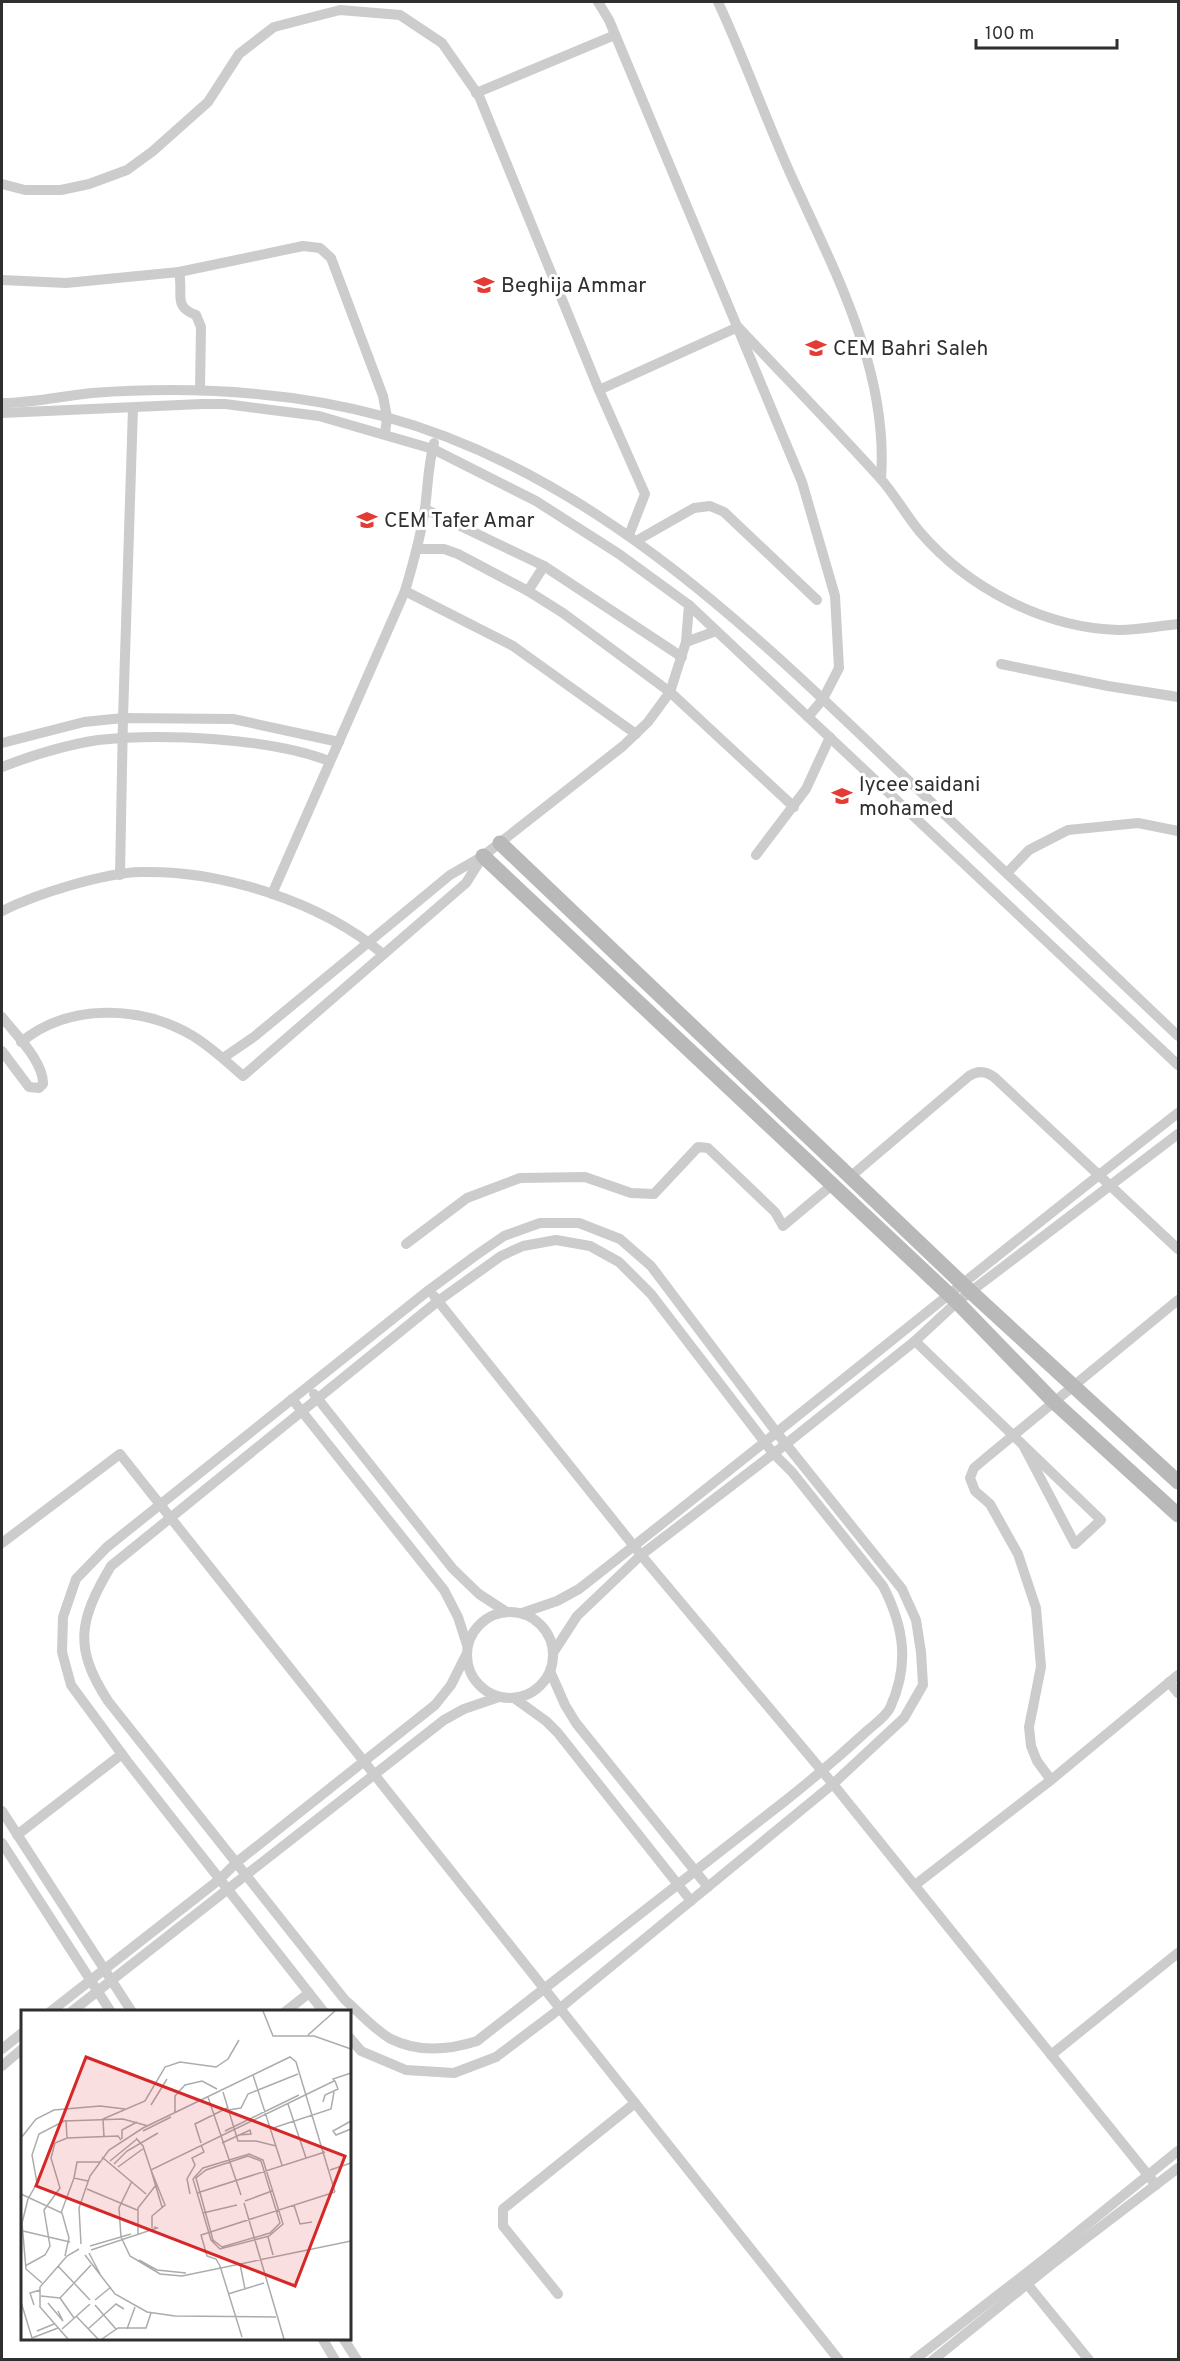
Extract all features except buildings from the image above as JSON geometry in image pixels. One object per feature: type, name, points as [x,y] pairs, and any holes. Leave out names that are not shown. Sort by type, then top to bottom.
[{"type":"street","points":[[598,2],[615,35],[802,482],[835,596],[839,668],[823,699],[808,717]]},
{"type":"street","points":[[718,2],[790,172],[832,261],[852,314],[874,386],[883,454],[881,479]]},
{"type":"street","points":[[2,184],[24,190],[62,190],[89,184],[127,170],[153,151],[208,102],[239,54],[274,27],[340,10],[400,15],[442,43],[476,93],[599,390],[645,494],[632,538]]},
{"type":"street","points":[[476,93],[615,35]]},
{"type":"street","points":[[2,280],[66,283],[179,272],[303,246],[320,249],[331,258],[383,396],[387,417],[385,434]]},
{"type":"street","points":[[179,272],[181,305],[184,310],[196,315],[201,327],[200,390]]},
{"type":"street","points":[[738,327],[881,479],[921,532],[980,585],[1009,601],[1043,615],[1077,625],[1120,630],[1179,624]]},
{"type":"street","points":[[599,390],[738,327]]},
{"type":"street","points":[[2,403],[31,403],[88,393],[200,390],[249,393],[323,404],[387,417],[510,463],[632,538],[709,597],[823,699],[1179,1036]]},
{"type":"street","points":[[2,413],[202,404],[319,416],[433,449],[536,501],[619,554],[689,605],[1179,1065]]},
{"type":"street","points":[[120,875],[122,738],[134,408]]},
{"type":"street","points":[[272,894],[405,591],[417,549],[437,434]]},
{"type":"street","points":[[632,538],[694,508],[711,506],[724,512],[817,600]]},
{"type":"street","points":[[425,509],[544,566],[682,657]]},
{"type":"street","points":[[417,549],[451,551],[528,591],[563,613],[670,692],[794,807]]},
{"type":"street","points":[[528,591],[544,566]]},
{"type":"street","points":[[405,591],[513,646],[636,734]]},
{"type":"street","points":[[224,1058],[255,1036],[450,875],[483,856],[636,734],[661,707],[670,692],[686,642],[689,605]]},
{"type":"street","points":[[686,642],[716,631]]},
{"type":"street","points":[[1001,664],[1108,686],[1179,697]]},
{"type":"street","points":[[2,743],[84,722],[123,718],[233,719],[339,742]]},
{"type":"street","points":[[756,855],[807,789],[830,737]]},
{"type":"street","points":[[2,768],[50,750],[122,738],[188,738],[258,744],[329,761]]},
{"type":"street","points":[[1006,873],[1029,850],[1068,830],[1138,823],[1179,831]]},
{"type":"street","points":[[500,843],[966,1288],[1179,1482]]},
{"type":"street","points":[[21,1042],[48,1024],[83,1015],[118,1012],[150,1018],[192,1035],[224,1058],[243,1076],[466,883],[483,856]]},
{"type":"street","points":[[483,856],[953,1298],[1053,1401],[1179,1515]]},
{"type":"street","points":[[2,910],[99,878],[141,872],[195,875],[272,894],[312,910],[368,942],[383,954]]},
{"type":"street","points":[[2,1017],[36,1061],[42,1073],[43,1084],[39,1088],[29,1087],[2,1051]]},
{"type":"street","points":[[850,1177],[969,1076],[979,1071],[994,1077],[1179,1250]]},
{"type":"street","points":[[966,1288],[1100,1174],[1179,1113]]},
{"type":"street","points":[[553,1653],[577,1616],[638,1550],[777,1433],[966,1288],[1179,1134]]},
{"type":"street","points":[[406,1244],[467,1198],[520,1178],[585,1177],[631,1193],[654,1194],[698,1147],[708,1148],[775,1212],[783,1226],[832,1185]]},
{"type":"street","points":[[322,2010],[122,1754],[71,1685],[62,1652],[63,1617],[76,1579],[107,1547],[429,1290],[504,1236],[540,1223],[579,1223],[620,1239],[651,1266],[777,1433],[902,1589],[916,1620],[923,1685],[904,1718],[833,1784],[560,2008],[495,2057],[454,2073],[406,2070],[361,2050],[351,2039]]},
{"type":"street","points":[[556,1240],[590,1246],[620,1262],[651,1294],[765,1443],[883,1586],[901,1629],[903,1655],[901,1673],[889,1710],[823,1771],[678,1885],[477,2041],[454,2048],[419,2048],[390,2038],[345,2000],[108,1701],[94,1678],[85,1655],[85,1628],[94,1596],[111,1566],[318,1399],[438,1301],[501,1256],[523,1246],[556,1240]]},
{"type":"street","points":[[429,1290],[638,1550],[823,1771],[1156,2185]]},
{"type":"street","points":[[522,1613],[568,1595],[638,1550],[786,1444],[915,1341],[953,1298]]},
{"type":"street","points":[[1051,1780],[1037,1761],[1031,1746],[1029,1727],[1041,1667],[1036,1608],[1018,1554],[990,1504],[975,1491],[970,1478],[974,1468],[1179,1300]]},
{"type":"street","points":[[915,1341],[1101,1520],[1075,1544],[1023,1445]]},
{"type":"street","points":[[292,1399],[444,1590],[458,1617],[472,1677],[488,1693],[499,1697],[524,1696],[540,1687],[550,1671],[553,1653],[551,1640],[544,1628],[534,1619],[522,1613],[505,1611],[474,1590],[453,1569],[308,1386]]},
{"type":"street","points":[[2,1543],[120,1454],[839,2360]]},
{"type":"street","points":[[52,2010],[220,1879],[237,1862],[363,1760],[435,1705],[451,1685],[467,1650],[471,1635],[485,1619],[505,1611]]},
{"type":"street","points":[[550,1671],[576,1724],[708,1887]]},
{"type":"street","points":[[915,1885],[1051,1780],[1179,1675]]},
{"type":"street","points":[[1169,1682],[1179,1693]]},
{"type":"street","points":[[74,2010],[444,1720],[464,1709],[499,1697]]},
{"type":"street","points":[[514,1698],[558,1733],[691,1901]]},
{"type":"street","points":[[17,1835],[122,1754]]},
{"type":"street","points":[[2,1811],[131,2010]]},
{"type":"street","points":[[3,1850],[110,2010]]},
{"type":"street","points":[[1051,2055],[1179,1953]]},
{"type":"street","points":[[288,2010],[309,1993]]},
{"type":"street","points":[[2,2049],[21,2034]]},
{"type":"street","points":[[2,2066],[21,2050]]},
{"type":"street","points":[[558,2294],[503,2226],[503,2209],[635,2103]]},
{"type":"street","points":[[914,2360],[1179,2151]]},
{"type":"street","points":[[933,2360],[1179,2168]]},
{"type":"street","points":[[1028,2285],[1089,2360]]},
{"type":"street","points":[[323,2340],[335,2360]]},
{"type":"street","points":[[344,2340],[357,2360]]},
{"type":"place","name":"Beghija Ammar","points":[[484,285]]},
{"type":"place","name":"CEM Bahri Saleh","points":[[816,348]]},
{"type":"place","name":"CEM Tafer Amar","points":[[367,520]]},
{"type":"place","name":"lycee saidani mohamed","points":[[842,796]]}]
